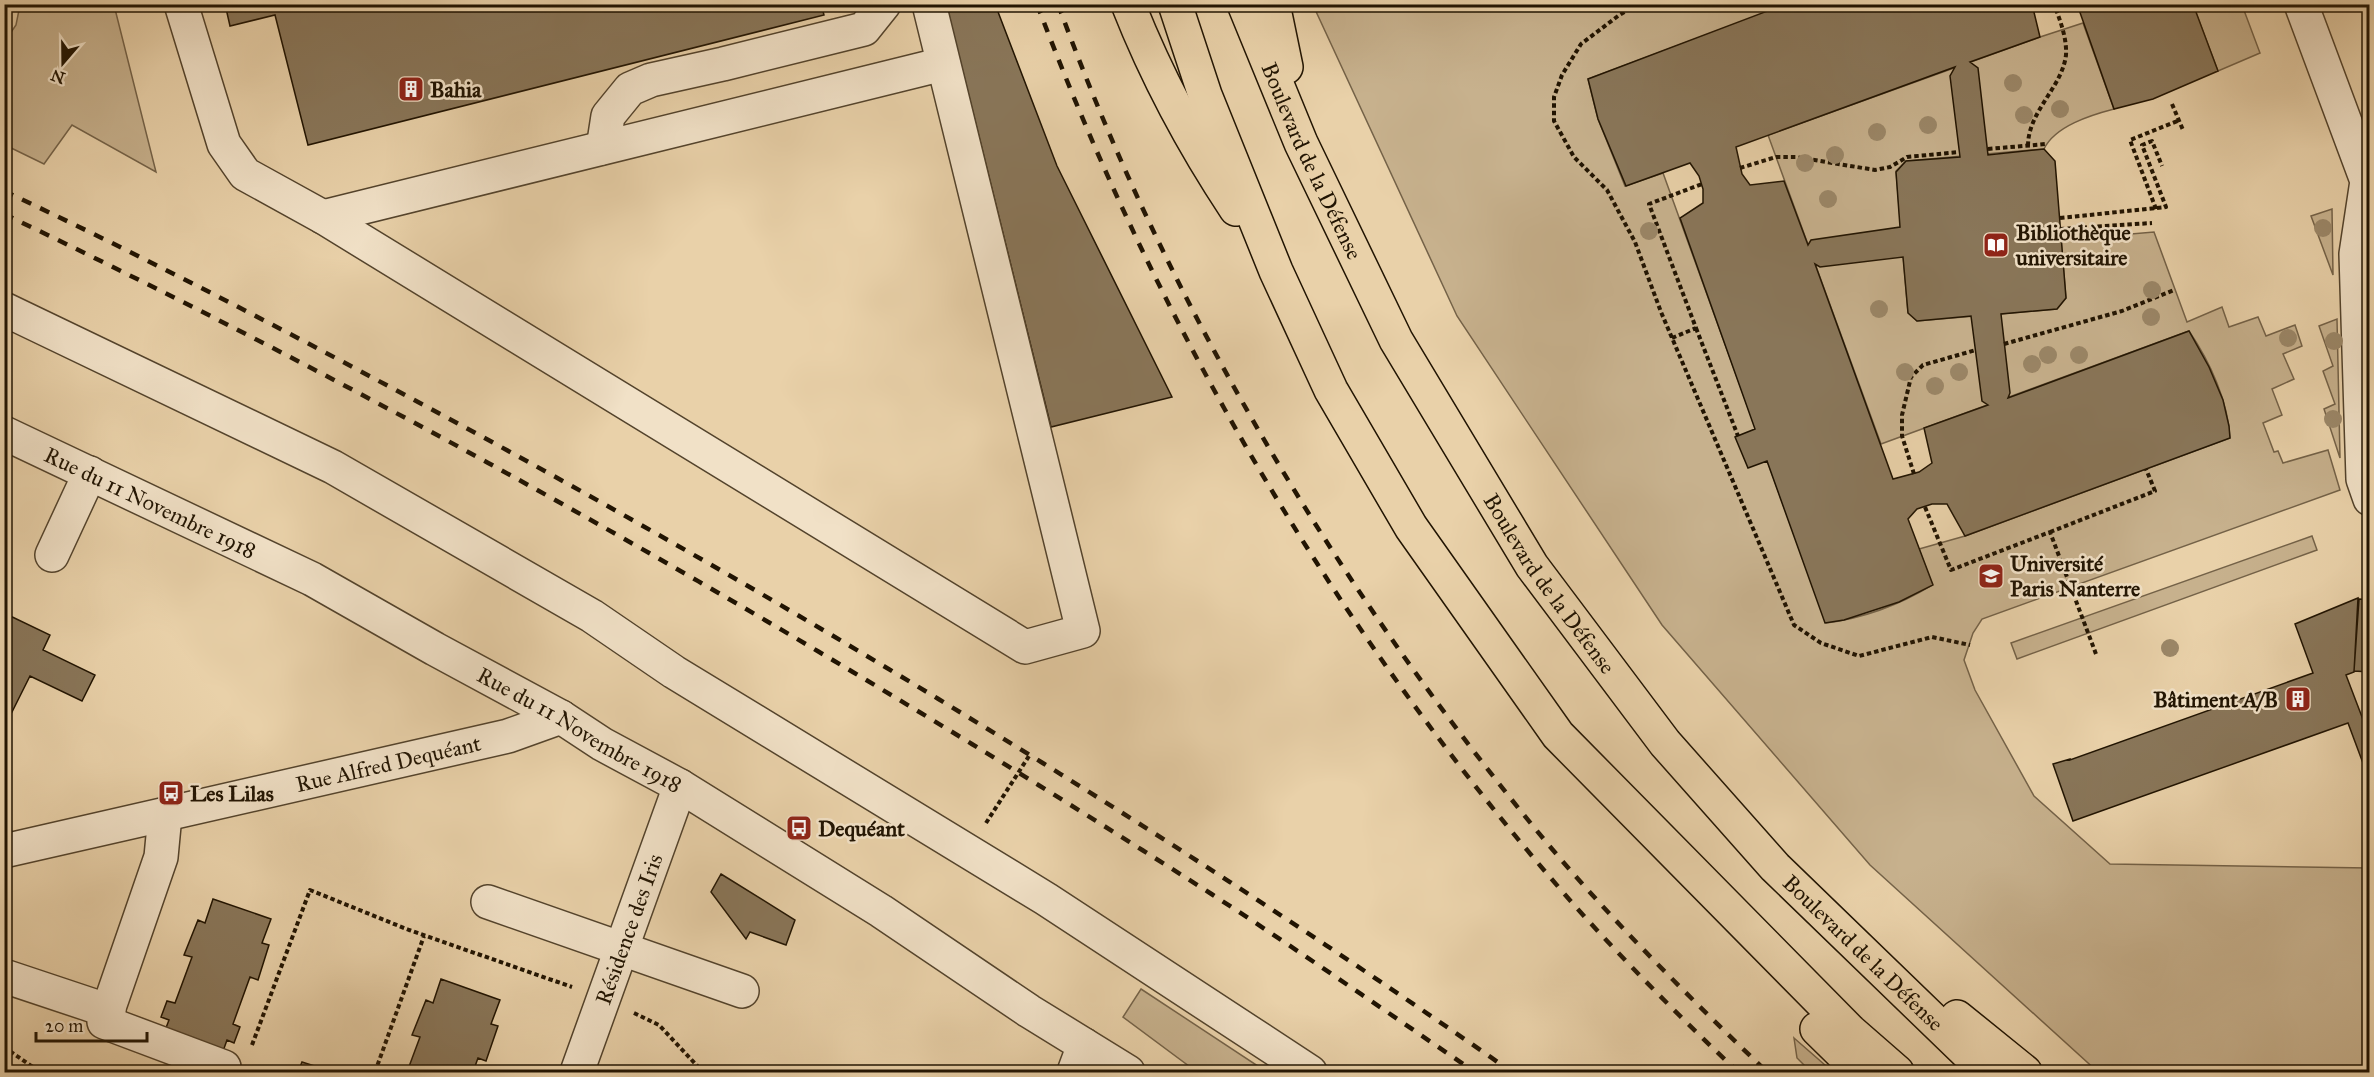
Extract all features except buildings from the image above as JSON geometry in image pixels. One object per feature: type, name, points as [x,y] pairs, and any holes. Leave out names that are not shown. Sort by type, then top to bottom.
[{"type":"highway","points":[[1128,4],[1138,30],[1206,165],[1276,271]]},
{"type":"highway","points":[[1175,4],[1205,95],[1276,271],[1331,390],[1411,527],[1558,735],[1678,887],[1861,1072]]},
{"type":"highway","name":"Boulevard de la Défense","points":[[1244,4],[1301,143],[1396,340],[1532,566],[1665,743],[1775,867],[1987,1072]]},
{"type":"highway","points":[[1273,4],[1301,143]]},
{"type":"highway","points":[[1558,735],[1850,1031],[1896,1072]]},
{"type":"highway","points":[[1775,867],[2025,1072]]},
{"type":"street","points":[[181,4],[224,144],[245,174],[323,217],[1025,647],[1083,631],[929,4]]},
{"type":"street","points":[[601,148],[608,116],[630,89],[651,80],[864,29],[884,4]]},
{"type":"street","points":[[2301,4],[2368,181],[2356,254],[2363,479],[2370,499]]},
{"type":"street","points":[[723,64],[743,50],[763,30],[789,39],[814,42]]},
{"type":"street","points":[[323,217],[942,64]]},
{"type":"street","points":[[4,309],[344,473],[592,616],[675,672],[1046,899],[1310,1072]]},
{"type":"street","name":"Rue du 11 Novembre 1918","points":[[4,433],[312,579],[561,717],[602,744],[680,786],[880,911],[1029,1011],[1079,1059],[1128,1072]]},
{"type":"street","points":[[52,555],[90,473]]},
{"type":"street","name":"Rue Alfred Dequéant","points":[[4,851],[508,736],[561,717]]},
{"type":"street","name":"Résidence des Iris","points":[[577,1072],[680,786]]},
{"type":"street","points":[[165,815],[160,857],[104,1022],[224,1066],[222,1072]]},
{"type":"street","points":[[488,902],[742,991]]},
{"type":"street","points":[[4,976],[109,1011]]},
{"type":"path","points":[[1637,4],[1581,44],[1562,75],[1554,97],[1554,121],[1574,157],[1607,190],[1635,242],[1672,338],[1794,625],[1821,643],[1859,656],[1932,637],[1970,645]]},
{"type":"path","points":[[2028,146],[2028,135],[2034,118],[2060,73],[2066,53],[2063,29],[2054,4]]},
{"type":"path","points":[[2172,104],[2183,130]]},
{"type":"path","points":[[2156,209],[2130,140],[2180,120]]},
{"type":"path","points":[[2060,218],[2166,207],[2142,144],[2152,141],[2162,166]]},
{"type":"path","points":[[1988,149],[2046,144]]},
{"type":"path","points":[[1740,168],[1776,157],[1796,157],[1875,170],[1890,167],[1907,157],[1959,152]]},
{"type":"path","points":[[1702,184],[1649,204],[1738,436]]},
{"type":"path","points":[[2060,229],[2152,223]]},
{"type":"path","points":[[2004,344],[2122,311],[2174,290]]},
{"type":"path","points":[[1672,338],[1695,328]]},
{"type":"path","points":[[1914,474],[1902,436],[1902,415],[1911,376],[1923,365],[1976,350]]},
{"type":"path","points":[[1925,507],[1951,570],[2155,491],[2146,469]]},
{"type":"path","points":[[2050,532],[2096,654]]},
{"type":"path","points":[[968,851],[1029,756]]},
{"type":"path","points":[[250,1051],[310,890],[424,936],[603,998],[659,1025],[703,1072]]},
{"type":"path","points":[[375,1072],[424,936]]},
{"type":"path","points":[[4,1047],[40,1072]]},
{"type":"shaded area","points":[[20,5],[114,5],[156,172],[72,125],[44,164],[5,145],[5,41],[16,25]]},
{"type":"shaded area","points":[[1313,5],[1786,5],[1588,79],[1598,119],[1625,186],[1663,173],[1826,623],[1854,618],[1881,609],[1932,585],[1919,549],[1965,536],[2230,438],[2226,410],[2217,382],[2189,331],[1881,444],[1768,135],[2083,23],[2114,109],[2085,118],[2065,128],[2049,141],[2044,149],[1906,161],[1896,171],[1908,313],[1917,321],[2057,309],[2066,298],[2061,240],[2154,232],[2187,322],[2222,307],[2229,327],[2258,317],[2266,336],[2295,325],[2302,346],[2283,354],[2294,379],[2272,389],[2282,415],[2263,423],[2274,452],[2278,451],[2283,463],[2328,450],[2340,490],[1982,619],[1973,633],[1964,660],[1975,690],[2034,796],[2110,864],[2369,868],[2369,1072],[2098,1072],[1870,865],[1662,625],[1457,316]]},
{"type":"shaded area","points":[[2193,5],[2242,5],[2260,53],[2218,71]]},
{"type":"shaded area","points":[[2332,209],[2333,275],[2311,216]]},
{"type":"shaded area","points":[[2337,319],[2340,458],[2324,409],[2335,404],[2323,371],[2333,366],[2319,326]]},
{"type":"shaded area","points":[[2312,536],[2317,550],[2017,659],[2011,643]]},
{"type":"shaded area","points":[[1141,989],[1267,1072],[1197,1072],[1123,1017]]},
{"type":"shaded area","points":[[1794,1038],[1833,1072],[1811,1072],[1797,1058]]},
{"type":"railway","points":[[1037,4],[1086,127],[1141,247],[1200,365],[1265,479],[1335,591],[1410,700],[1490,805],[1595,928],[1655,991],[1738,1072]]},
{"type":"railway","points":[[1058,4],[1102,117],[1152,228],[1207,337],[1267,444],[1331,549],[1400,650],[1472,748],[1547,843],[1599,903],[1767,1072]]},
{"type":"railway","points":[[4,191],[185,280],[363,373],[481,436],[745,584],[876,661],[1134,820],[1261,902],[1512,1072]]},
{"type":"railway","points":[[4,214],[160,290],[315,370],[468,452],[770,623],[1067,802],[1312,960],[1475,1072]]},
{"type":"place","name":"Bahia","points":[[411,89]]},
{"type":"place","name":"Bibliothèque universitaire","points":[[1996,245]]},
{"type":"place","name":"Université Paris Nanterre","points":[[1991,576]]},
{"type":"place","name":"Bâtiment A/B","points":[[2298,699]]},
{"type":"place","name":"Les Lilas","points":[[171,793]]},
{"type":"place","name":"Dequéant","points":[[799,828]]}]
